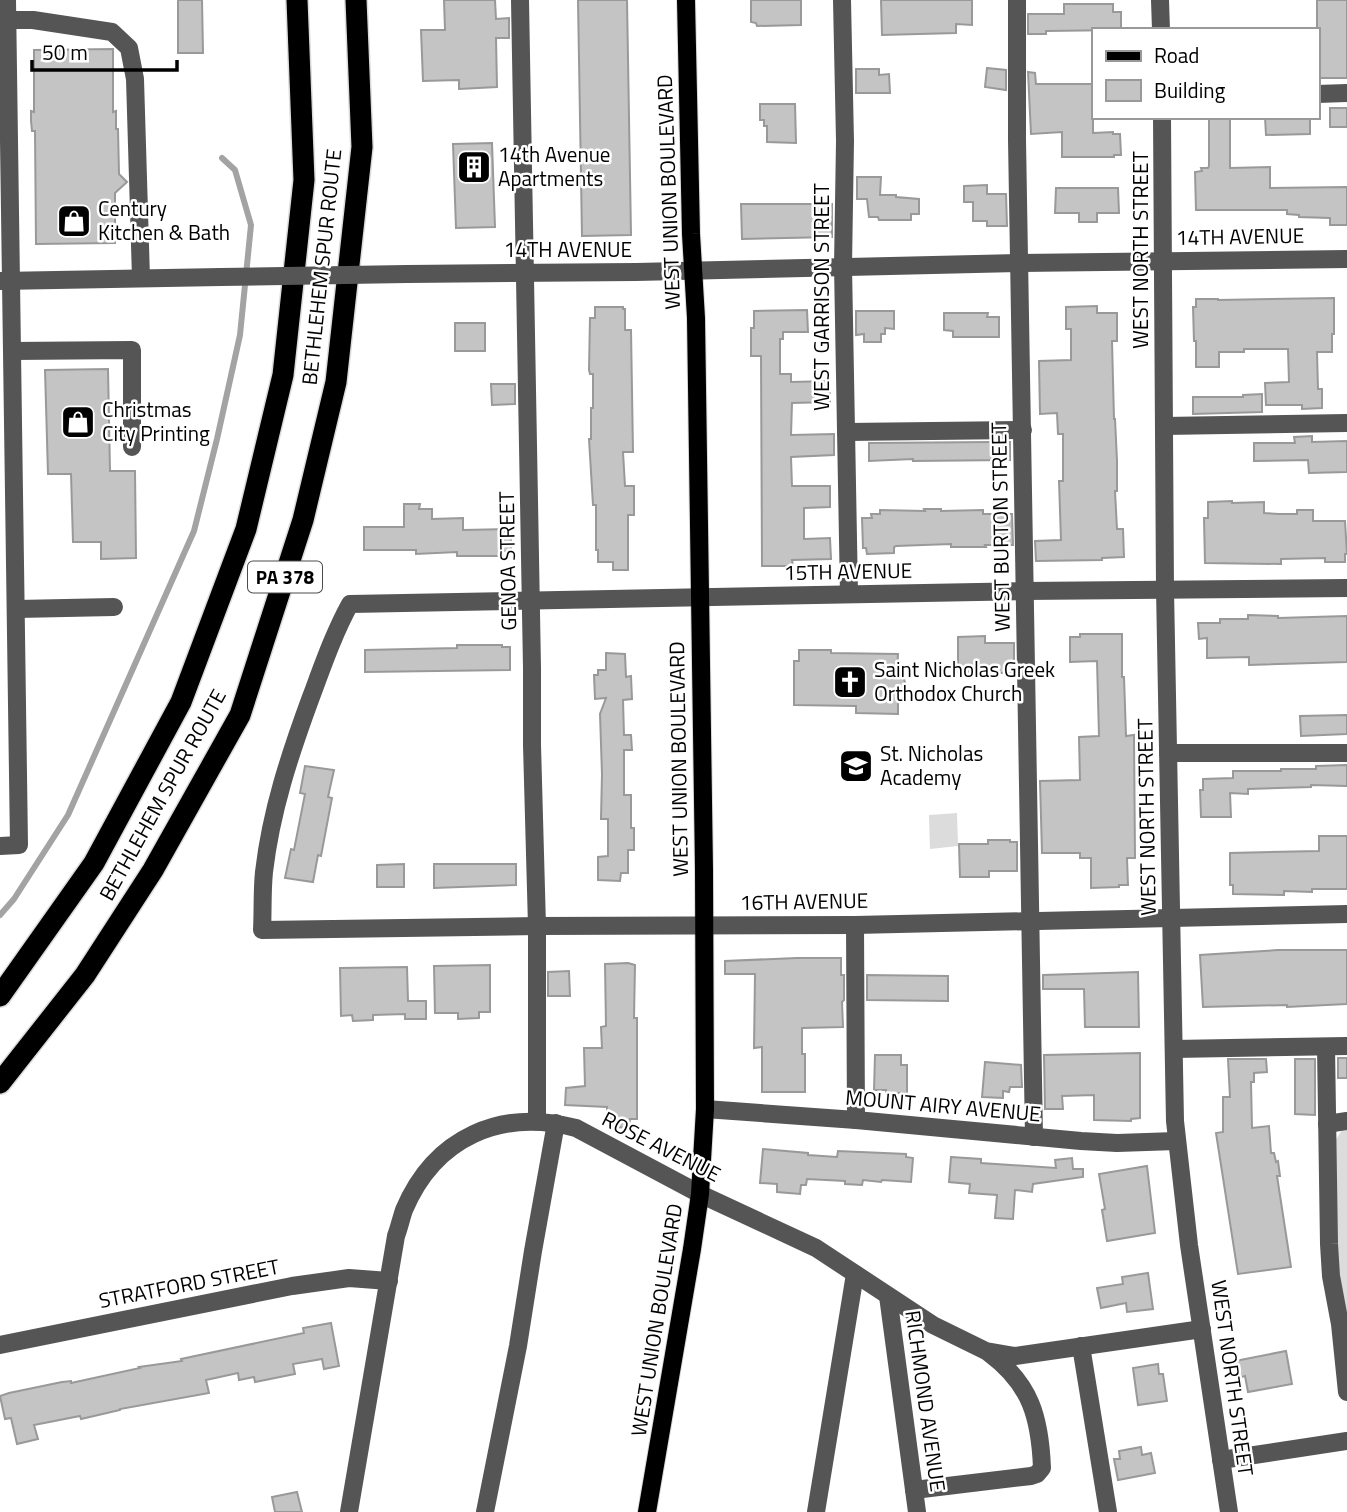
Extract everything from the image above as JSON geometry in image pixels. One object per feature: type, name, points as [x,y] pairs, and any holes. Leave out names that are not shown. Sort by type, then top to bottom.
[{"type":"highway","name":"BETHLEHEM SPUR ROUTE","points":[[0,996],[94,863],[181,702],[246,529],[283,375],[304,180],[297,0]]},
{"type":"highway","name":"BETHLEHEM SPUR ROUTE","points":[[0,1083],[85,975],[153,870],[240,715],[303,520],[336,382],[362,147],[356,0]]},
{"type":"main road","name":"WEST UNION BOULEVARD","points":[[648,1512],[700,1194],[705,1109],[696,318],[686,0]]},
{"type":"street","points":[[0,846],[19,845],[9,652],[17,609],[7,478],[7,0]]},
{"type":"street","name":"GENOA STREET","points":[[520,0],[537,926],[537,1121]]},
{"type":"street","name":"WEST GARRISON STREET","points":[[842,0],[845,141],[843,266],[849,594]]},
{"type":"street","name":"WEST BURTON STREET","points":[[1017,0],[1034,1137]]},
{"type":"street","points":[[1160,0],[1161,28]]},
{"type":"street","points":[[7,20],[33,20],[112,32],[129,48],[135,79],[141,278]]},
{"type":"street","points":[[1319,94],[1347,93]]},
{"type":"street","name":"WEST NORTH STREET","points":[[1162,119],[1165,589],[1176,1141],[1229,1512]]},
{"type":"street","name":"14TH AVENUE","points":[[5,281],[1347,259]]},
{"type":"street","points":[[8,341],[132,350],[132,447]]},
{"type":"street","points":[[1164,426],[1347,424]]},
{"type":"street","points":[[846,432],[1023,430]]},
{"type":"street","name":"15TH AVENUE","points":[[262,930],[264,874],[280,791],[319,676],[337,628],[350,604],[1347,587]]},
{"type":"street","points":[[17,609],[114,607]]},
{"type":"street","points":[[1168,754],[1347,753]]},
{"type":"street","name":"16TH AVENUE","points":[[262,930],[855,925],[1347,914]]},
{"type":"street","points":[[855,925],[856,1121]]},
{"type":"street","points":[[1174,1049],[1347,1046]]},
{"type":"street","points":[[1326,1047],[1329,1244],[1347,1392]]},
{"type":"street","name":"MOUNT AIRY AVENUE","points":[[705,1109],[1117,1143],[1176,1141]]},
{"type":"street","name":"ROSE AVENUE","points":[[348,1512],[396,1236],[404,1210],[433,1165],[476,1132],[489,1127],[537,1121],[576,1128],[700,1194],[816,1248],[933,1325],[986,1350],[1015,1356],[1202,1329]]},
{"type":"street","points":[[1327,1124],[1347,1121]]},
{"type":"street","points":[[485,1512],[518,1346],[556,1123]]},
{"type":"street","points":[[816,1512],[855,1274]]},
{"type":"street","name":"STRATFORD STREET","points":[[0,1345],[292,1286],[349,1278],[389,1281]]},
{"type":"street","name":"RICHMOND AVENUE","points":[[888,1296],[917,1512]]},
{"type":"street","points":[[1081,1346],[1108,1512]]},
{"type":"street","points":[[914,1490],[1037,1474],[1042,1468],[1033,1408],[1026,1393],[1016,1376],[986,1350]]},
{"type":"street","points":[[1221,1460],[1347,1441]]},
{"type":"shaded area","points":[[957,813],[958,846],[930,849],[929,815]]},
{"type":"shaded area","points":[[1347,1129],[1347,1326],[1336,1253],[1335,1141],[1342,1130]]},
{"type":"building","points":[[178,0],[202,0],[203,53],[178,53]]},
{"type":"building","points":[[444,0],[495,0],[496,19],[509,18],[509,38],[496,38],[497,87],[459,89],[459,80],[423,81],[421,30],[445,30]]},
{"type":"building","points":[[578,0],[627,0],[631,235],[582,236]]},
{"type":"building","points":[[751,0],[801,0],[801,25],[757,26],[751,22]]},
{"type":"building","points":[[881,0],[972,0],[972,25],[956,24],[956,33],[882,35]]},
{"type":"building","points":[[1317,0],[1347,0],[1347,78],[1319,78]]},
{"type":"building","points":[[1064,4],[1113,4],[1113,12],[1121,12],[1121,28],[1028,34],[1028,14],[1064,14]]},
{"type":"building","points":[[113,49],[113,112],[116,111],[118,129],[119,174],[127,182],[115,193],[115,243],[36,244],[35,131],[32,131],[31,121],[31,111],[34,112],[34,50]]},
{"type":"building","points":[[987,68],[1006,70],[1006,90],[985,87]]},
{"type":"building","points":[[856,69],[879,69],[879,75],[889,74],[890,93],[856,93]]},
{"type":"building","points":[[1028,72],[1035,73],[1036,84],[1092,84],[1093,133],[1120,134],[1121,155],[1062,157],[1062,132],[1031,134]]},
{"type":"building","points":[[760,104],[795,104],[796,143],[767,142],[767,126],[764,126],[764,120],[760,120]]},
{"type":"building","points":[[1330,108],[1347,108],[1347,127],[1330,127]]},
{"type":"building","points":[[1209,119],[1230,119],[1230,168],[1270,167],[1270,188],[1347,187],[1347,225],[1330,225],[1330,218],[1299,217],[1287,214],[1287,210],[1196,210],[1195,172],[1209,166]]},
{"type":"building","points":[[1265,119],[1310,119],[1310,134],[1266,135]]},
{"type":"building","name":"14th Avenue Apartments","points":[[492,143],[495,227],[456,228],[453,144]]},
{"type":"building","points":[[857,177],[881,177],[880,195],[919,199],[919,214],[911,214],[911,220],[879,220],[878,217],[869,217],[867,199],[857,199]]},
{"type":"building","points":[[987,185],[987,194],[1006,194],[1007,226],[987,226],[987,221],[973,221],[973,202],[964,202],[964,186]]},
{"type":"building","points":[[1056,188],[1118,188],[1119,213],[1097,213],[1097,222],[1079,222],[1079,213],[1055,213]]},
{"type":"building","points":[[741,204],[832,204],[832,237],[742,239]]},
{"type":"building","points":[[1334,298],[1332,352],[1317,352],[1318,389],[1322,389],[1322,408],[1266,405],[1265,383],[1289,382],[1288,349],[1219,352],[1219,367],[1196,367],[1193,307],[1196,307],[1196,299]]},
{"type":"building","points":[[1097,306],[1097,313],[1117,313],[1117,341],[1112,341],[1117,461],[1115,491],[1117,529],[1123,529],[1124,557],[1036,561],[1035,541],[1061,540],[1059,481],[1063,481],[1063,434],[1058,434],[1057,413],[1040,414],[1039,361],[1071,360],[1071,329],[1066,329],[1066,307]]},
{"type":"building","points":[[595,307],[623,307],[625,330],[631,330],[633,452],[623,452],[625,486],[634,486],[634,515],[628,515],[628,570],[613,570],[613,562],[598,562],[596,550],[596,505],[593,505],[589,439],[593,408],[593,374],[590,374],[589,370],[590,318],[595,318]]},
{"type":"building","points":[[807,310],[808,332],[783,332],[783,339],[780,339],[780,374],[791,374],[791,382],[830,381],[830,402],[792,403],[791,435],[834,434],[834,455],[791,457],[792,486],[830,486],[830,507],[804,508],[804,539],[830,538],[831,559],[792,560],[793,566],[762,566],[761,356],[751,356],[751,328],[754,328],[754,311]]},
{"type":"building","points":[[856,311],[894,311],[894,329],[885,328],[885,334],[881,334],[881,342],[864,342],[864,334],[856,335]]},
{"type":"building","points":[[944,313],[988,313],[987,317],[999,317],[999,337],[953,337],[953,331],[944,330]]},
{"type":"building","points":[[455,323],[485,323],[485,351],[455,351]]},
{"type":"building","points":[[108,369],[110,471],[135,471],[136,558],[101,559],[101,542],[73,542],[71,474],[48,474],[45,370]]},
{"type":"building","points":[[491,384],[515,384],[515,404],[492,405]]},
{"type":"building","points":[[1262,394],[1262,412],[1193,414],[1193,397],[1243,397]]},
{"type":"building","points":[[1312,436],[1312,442],[1347,441],[1347,472],[1309,473],[1308,460],[1254,461],[1254,443],[1295,443],[1294,437]]},
{"type":"building","points":[[1010,442],[1010,460],[869,461],[869,443]]},
{"type":"building","points":[[1208,502],[1264,502],[1264,513],[1297,514],[1297,510],[1313,510],[1313,521],[1345,521],[1345,562],[1325,562],[1325,558],[1281,559],[1281,564],[1205,563],[1204,518],[1208,518]]},
{"type":"building","points":[[404,504],[420,504],[419,509],[432,509],[432,519],[463,518],[463,530],[511,529],[511,551],[501,551],[501,556],[457,556],[457,552],[416,554],[416,550],[364,550],[364,527],[404,527]]},
{"type":"building","points":[[924,509],[983,510],[983,514],[1012,514],[1013,545],[896,546],[894,553],[867,554],[866,548],[863,548],[862,518],[872,518],[871,514],[880,514],[880,510],[925,511]]},
{"type":"building","points":[[1248,615],[1278,618],[1347,616],[1347,662],[1249,665],[1249,657],[1207,658],[1207,638],[1199,639],[1198,623],[1220,623],[1220,619],[1248,619]]},
{"type":"building","points":[[1080,634],[1122,634],[1126,736],[1134,735],[1135,858],[1127,858],[1128,885],[1119,887],[1091,888],[1091,858],[1080,858],[1080,853],[1042,853],[1040,781],[1080,780],[1079,737],[1099,736],[1097,661],[1070,662],[1070,637],[1080,637]]},
{"type":"building","points":[[985,636],[985,643],[1014,643],[1014,672],[958,672],[958,637]]},
{"type":"building","points":[[457,645],[510,647],[510,670],[365,672],[365,650],[457,648]]},
{"type":"building","name":"Saint Nicholas Greek Orthodox Church","points":[[799,650],[898,654],[897,673],[904,679],[906,686],[898,694],[898,714],[856,713],[856,706],[794,705],[794,661],[799,661]]},
{"type":"building","points":[[606,653],[625,654],[626,677],[631,676],[632,699],[623,700],[624,735],[631,735],[632,750],[624,750],[624,795],[631,795],[634,850],[628,850],[628,873],[621,873],[620,881],[598,880],[598,857],[608,856],[608,819],[601,819],[600,714],[606,698],[595,699],[594,675],[598,675],[598,670],[606,670]]},
{"type":"building","points":[[1347,715],[1347,734],[1301,736],[1300,716]]},
{"type":"building","points":[[1347,765],[1347,786],[1248,789],[1248,794],[1230,793],[1231,817],[1201,817],[1200,790],[1203,790],[1203,779],[1233,778],[1233,771],[1281,771]]},
{"type":"building","points":[[305,766],[334,770],[328,797],[332,798],[313,882],[285,878],[291,849],[294,850],[305,794],[300,793]]},
{"type":"building","points":[[1319,836],[1347,836],[1347,889],[1284,891],[1284,895],[1233,894],[1233,885],[1230,885],[1230,853],[1319,851]]},
{"type":"building","points":[[988,840],[1017,842],[1017,871],[989,871],[989,877],[960,877],[959,844],[988,844]]},
{"type":"building","points":[[404,864],[404,887],[377,887],[377,865]]},
{"type":"building","points":[[434,864],[516,864],[516,885],[434,888]]},
{"type":"building","points":[[1278,950],[1347,950],[1347,1004],[1203,1007],[1200,955]]},
{"type":"building","points":[[841,958],[841,975],[844,975],[843,1027],[802,1028],[805,1092],[762,1092],[762,1047],[754,1048],[755,974],[725,974],[725,961]]},
{"type":"building","points":[[605,964],[635,965],[634,1018],[637,1018],[637,1119],[630,1119],[629,1128],[615,1127],[615,1119],[607,1119],[607,1107],[565,1105],[566,1088],[585,1086],[584,1048],[602,1048],[601,1027],[606,1026]]},
{"type":"building","points":[[490,965],[490,1012],[479,1012],[479,1018],[458,1019],[458,1013],[435,1013],[434,966]]},
{"type":"building","points":[[407,967],[408,1001],[426,1001],[426,1019],[405,1019],[405,1014],[373,1015],[373,1020],[353,1021],[352,1015],[341,1016],[340,968]]},
{"type":"building","points":[[569,971],[570,996],[548,996],[548,972]]},
{"type":"building","points":[[1138,972],[1139,1027],[1085,1027],[1084,989],[1043,989],[1043,975]]},
{"type":"building","points":[[867,975],[948,976],[948,1001],[867,1000]]},
{"type":"building","points":[[1140,1053],[1140,1118],[1131,1121],[1094,1120],[1094,1095],[1062,1096],[1063,1109],[1045,1109],[1044,1055]]},
{"type":"building","points":[[875,1055],[901,1055],[901,1065],[907,1065],[907,1093],[874,1090]]},
{"type":"building","points":[[1338,1058],[1347,1058],[1347,1078],[1338,1078]]},
{"type":"building","points":[[1228,1059],[1266,1059],[1267,1072],[1254,1073],[1254,1082],[1251,1082],[1252,1128],[1269,1126],[1271,1153],[1274,1153],[1276,1162],[1278,1161],[1280,1176],[1277,1176],[1291,1267],[1238,1274],[1216,1133],[1223,1132],[1223,1097],[1230,1097]]},
{"type":"building","points":[[1295,1059],[1315,1059],[1315,1115],[1295,1114]]},
{"type":"building","points":[[985,1062],[1021,1065],[1022,1087],[1010,1087],[1009,1092],[1003,1091],[1003,1098],[982,1097]]},
{"type":"building","points":[[763,1149],[837,1157],[838,1151],[906,1154],[906,1157],[913,1158],[911,1182],[863,1180],[862,1185],[845,1184],[845,1181],[807,1179],[806,1185],[801,1185],[800,1194],[777,1192],[777,1184],[760,1183]]},
{"type":"building","points":[[951,1157],[981,1159],[981,1163],[1056,1168],[1055,1160],[1072,1158],[1073,1169],[1083,1169],[1083,1177],[1033,1184],[1032,1192],[1015,1190],[1013,1219],[995,1218],[997,1195],[969,1193],[970,1184],[949,1182]]},
{"type":"building","points":[[1147,1166],[1155,1233],[1107,1241],[1099,1174]]},
{"type":"building","points":[[1148,1273],[1153,1309],[1127,1312],[1126,1303],[1101,1308],[1097,1288],[1123,1284],[1122,1277]]},
{"type":"building","points":[[331,1323],[339,1366],[324,1369],[322,1359],[293,1364],[295,1374],[255,1382],[254,1377],[239,1380],[238,1373],[206,1380],[209,1393],[81,1419],[80,1416],[34,1425],[38,1439],[17,1444],[11,1418],[5,1419],[0,1396],[9,1393],[182,1361],[181,1359],[304,1333],[303,1328]]},
{"type":"building","points":[[1286,1351],[1292,1384],[1248,1392],[1245,1376],[1238,1378],[1235,1361]]},
{"type":"building","points":[[1158,1364],[1159,1374],[1163,1374],[1167,1401],[1138,1405],[1133,1368]]},
{"type":"building","points":[[1141,1447],[1142,1455],[1151,1453],[1155,1473],[1118,1480],[1114,1459],[1120,1459],[1119,1451]]},
{"type":"building","points":[[297,1492],[302,1512],[275,1512],[272,1497]]},
{"type":"waterway","points":[[0,915],[14,899],[68,815],[194,531],[240,335],[251,225],[235,170],[222,158]]},
{"type":"place","name":"14th Avenue Apartments","points":[[474,167]]},
{"type":"place","name":"Century Kitchen & Bath","points":[[74,221]]},
{"type":"place","name":"Christmas City Printing","points":[[78,422]]},
{"type":"place","name":"Saint Nicholas Greek Orthodox Church","points":[[850,682]]},
{"type":"place","name":"St. Nicholas Academy","points":[[856,766]]}]
